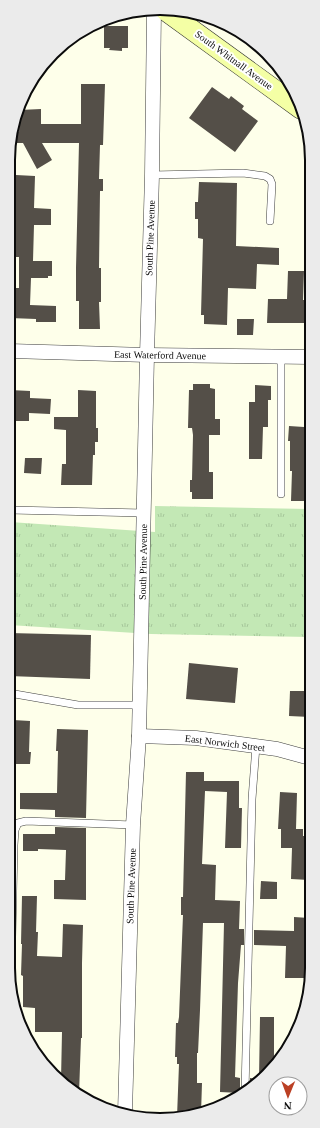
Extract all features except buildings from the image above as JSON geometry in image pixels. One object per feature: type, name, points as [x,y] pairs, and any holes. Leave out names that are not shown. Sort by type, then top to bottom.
[{"type":"street","name":"South Pine Avenue","points":[[125,1109],[133,825],[140,705],[152,175],[154,15]]},
{"type":"street","name":"South Whitnall Avenue","points":[[172,15],[293,103]]},
{"type":"street","name":"East Waterford Avenue","points":[[15,351],[147,355],[305,357]]},
{"type":"street","name":"East Norwich Street","points":[[139,736],[196,738],[277,749],[305,757]]},
{"type":"lane","points":[[152,175],[232,173],[265,176],[270,179],[272,184],[270,221]]},
{"type":"lane","points":[[281,356],[281,494]]},
{"type":"lane","points":[[15,510],[144,513]]},
{"type":"lane","points":[[15,694],[78,705],[140,705]]},
{"type":"lane","points":[[245,1085],[252,799],[256,746]]},
{"type":"lane","points":[[15,830],[18,823],[26,821],[133,825]]},
{"type":"green space","points":[[155,506],[305,509],[305,637],[151,634],[15,625],[15,522],[155,532]]}]
